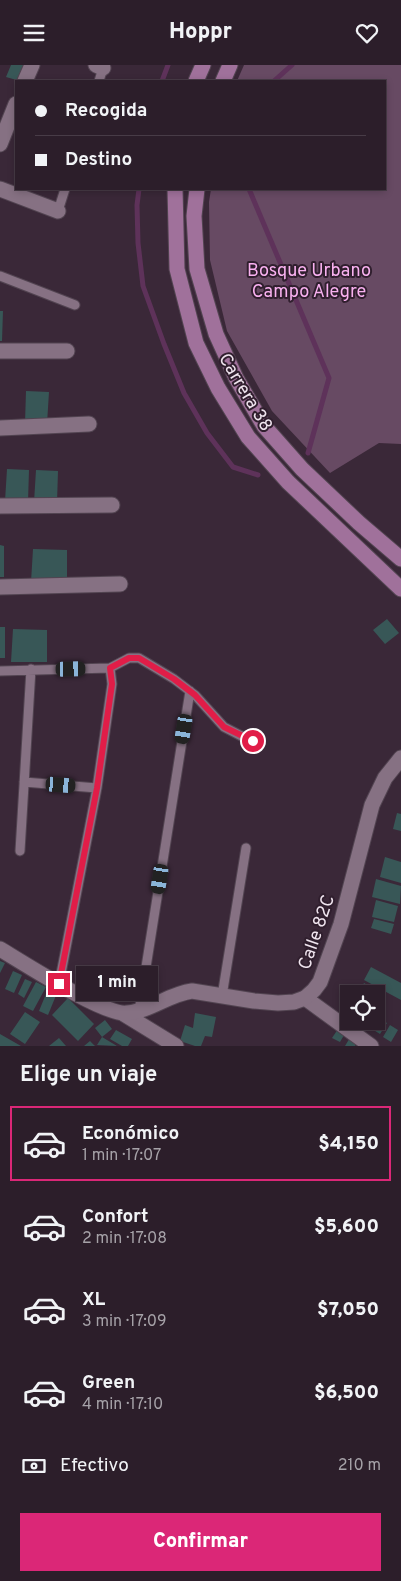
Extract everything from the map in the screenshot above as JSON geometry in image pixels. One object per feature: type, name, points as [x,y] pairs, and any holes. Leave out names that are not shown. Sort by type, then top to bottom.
[{"type":"main road","points":[[196,80],[203,65]]},
{"type":"main road","points":[[223,80],[230,65]]},
{"type":"main road","name":"Carrera 38","points":[[175,190],[177,269],[196,343],[218,388],[248,437],[288,482],[401,589]]},
{"type":"main road","name":"Carrera 38","points":[[197,190],[194,216],[198,269],[216,334],[236,378],[264,426],[302,469],[359,523],[401,559]]},
{"type":"street","points":[[25,80],[32,65]]},
{"type":"street","points":[[0,144],[15,106]]},
{"type":"street","points":[[0,189],[58,211]]},
{"type":"street","points":[[0,351],[67,351]]},
{"type":"street","points":[[0,428],[89,424]]},
{"type":"street","points":[[0,506],[112,505]]},
{"type":"street","points":[[0,587],[120,585]]},
{"type":"street","name":"Calle 82C","points":[[305,998],[320,982],[341,925],[372,805],[385,778],[401,758]]},
{"type":"street","points":[[0,949],[109,1011],[132,1012],[156,1005],[182,992],[192,991],[278,1003],[294,1002],[305,998],[371,1046]]},
{"type":"street","points":[[132,1012],[152,1041],[176,1046]]},
{"type":"lane","points":[[58,211],[65,190]]},
{"type":"lane","points":[[0,276],[75,305]]},
{"type":"lane","points":[[0,671],[110,668],[129,658],[139,658],[190,691],[224,727],[253,741]]},
{"type":"lane","points":[[59,984],[97,788],[112,684],[110,668]]},
{"type":"lane","points":[[20,851],[31,669]]},
{"type":"lane","points":[[132,1012],[190,691]]},
{"type":"lane","points":[[24,782],[97,788]]},
{"type":"lane","points":[[222,995],[246,848]]},
{"type":"green space","name":"Bosque Urbano Campo Alegre","points":[[244,65],[401,65],[401,444],[379,443],[330,473],[272,411],[227,331],[210,260],[209,202],[211,190],[386,190],[386,80],[237,80]]},
{"type":"building","points":[[11,65],[27,65],[20,80],[6,77]]},
{"type":"building","points":[[0,311],[3,311],[2,341],[0,341]]},
{"type":"building","points":[[26,391],[49,392],[47,424],[25,423]]},
{"type":"building","points":[[7,469],[29,470],[28,502],[5,501]]},
{"type":"building","points":[[36,470],[58,471],[57,503],[34,502]]},
{"type":"building","points":[[0,545],[4,546],[4,577],[0,577]]},
{"type":"building","points":[[33,549],[67,550],[67,581],[31,582]]},
{"type":"building","points":[[387,619],[399,633],[385,644],[373,630]]},
{"type":"building","points":[[0,627],[5,627],[5,658],[0,658]]},
{"type":"building","points":[[13,629],[47,630],[47,662],[11,662]]},
{"type":"building","points":[[397,813],[401,814],[401,831],[393,829]]},
{"type":"building","points":[[385,857],[401,862],[401,883],[380,877]]},
{"type":"building","points":[[376,879],[401,886],[400,904],[372,897]]},
{"type":"building","points":[[376,900],[398,906],[394,922],[372,917]]},
{"type":"building","points":[[374,919],[394,924],[391,934],[371,928]]},
{"type":"building","points":[[0,961],[5,963],[0,973]]},
{"type":"building","points":[[371,967],[401,983],[401,1000],[385,991],[385,985],[373,985],[364,980]]},
{"type":"building","points":[[13,971],[22,975],[14,993],[5,989]]},
{"type":"building","points":[[25,979],[32,982],[24,998],[18,994]]},
{"type":"building","points":[[36,982],[46,987],[33,1011],[23,1006]]},
{"type":"building","points":[[48,989],[57,993],[48,1015],[39,1011]]},
{"type":"building","points":[[68,998],[94,1024],[78,1041],[52,1015]]},
{"type":"building","points":[[25,1012],[40,1022],[25,1044],[10,1034]]},
{"type":"building","points":[[195,1013],[216,1017],[212,1037],[205,1036],[201,1046],[180,1041],[185,1025],[193,1028]]},
{"type":"building","points":[[105,1020],[112,1029],[102,1037],[95,1028]]},
{"type":"building","points":[[390,1025],[398,1030],[391,1042],[383,1037]]},
{"type":"building","points":[[340,1026],[340,1030],[347,1030],[340,1042],[332,1038]]},
{"type":"building","points":[[116,1030],[132,1039],[128,1046],[122,1046],[110,1039]]},
{"type":"building","points":[[374,1030],[383,1030],[380,1034]]},
{"type":"building","points":[[0,1034],[21,1046],[0,1046]]},
{"type":"building","points":[[351,1036],[358,1041],[355,1046],[345,1046]]},
{"type":"building","points":[[102,1037],[117,1046],[97,1045]]},
{"type":"building","points":[[59,1038],[66,1046],[49,1046]]},
{"type":"building","points":[[90,1041],[95,1046],[84,1046]]},
{"type":"waterway","points":[[162,80],[168,65]]},
{"type":"waterway","points":[[275,80],[292,65]]},
{"type":"waterway","points":[[139,190],[137,205],[138,243],[143,286],[184,393],[207,433],[233,467],[258,475]]},
{"type":"waterway","points":[[249,190],[329,378],[308,453]]},
{"type":"route","points":[[59,984],[97,788],[112,684],[110,668],[129,658],[139,658],[174,679],[195,695],[224,727],[253,741]]}]
